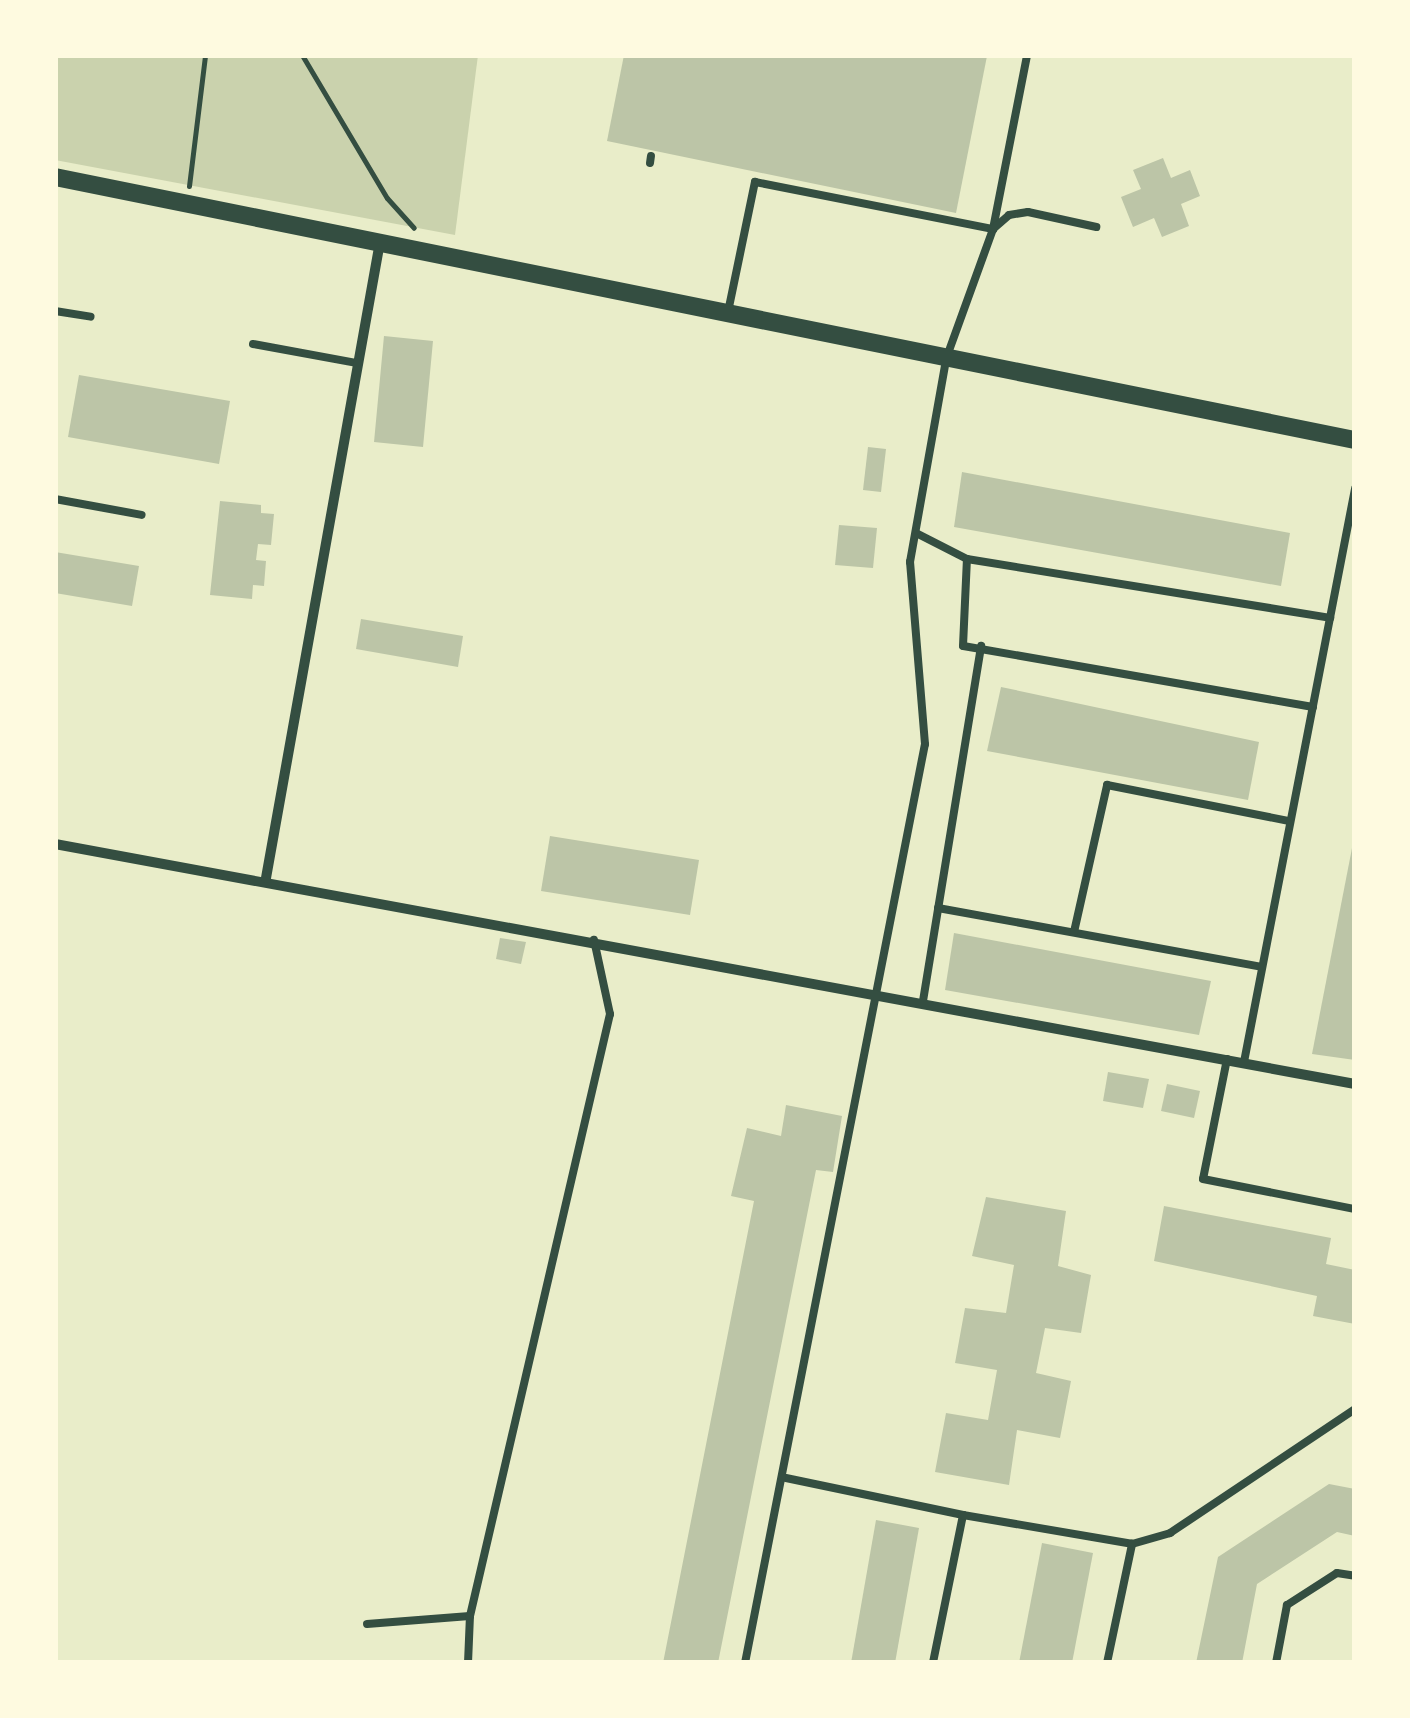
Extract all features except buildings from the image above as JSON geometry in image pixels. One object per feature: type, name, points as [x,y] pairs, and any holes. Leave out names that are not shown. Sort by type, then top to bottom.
[{"type":"street","points":[[56,177],[1355,440]]},
{"type":"street","points":[[266,878],[380,242]]},
{"type":"street","points":[[55,844],[266,878],[1355,1084]]},
{"type":"lane","points":[[745,1663],[786,1478],[925,744],[910,562],[946,359],[992,229],[1027,55]]},
{"type":"lane","points":[[55,188],[56,177]]},
{"type":"lane","points":[[728,316],[755,182],[992,229]]},
{"type":"lane","points":[[992,229],[1010,214],[1028,212],[1096,227]]},
{"type":"lane","points":[[55,311],[91,317]]},
{"type":"lane","points":[[253,344],[356,363]]},
{"type":"lane","points":[[1244,1062],[1355,489]]},
{"type":"lane","points":[[55,499],[142,515]]},
{"type":"lane","points":[[918,534],[968,559],[1330,618]]},
{"type":"lane","points":[[968,559],[963,646],[981,646],[1313,706]]},
{"type":"lane","points":[[922,1000],[981,646]]},
{"type":"lane","points":[[1074,932],[1107,786],[1290,820]]},
{"type":"lane","points":[[938,908],[1262,967]]},
{"type":"lane","points":[[468,1663],[470,1616],[610,1014],[594,940]]},
{"type":"lane","points":[[1227,1060],[1203,1179],[1355,1209]]},
{"type":"lane","points":[[786,1478],[963,1515],[1132,1544],[1170,1533],[1355,1409]]},
{"type":"lane","points":[[933,1663],[963,1515]]},
{"type":"lane","points":[[1107,1663],[1132,1544]]},
{"type":"lane","points":[[1276,1663],[1286,1605],[1337,1572],[1355,1576]]},
{"type":"lane","points":[[368,1624],[470,1616]]},
{"type":"path","points":[[187,205],[205,55]]},
{"type":"path","points":[[302,55],[387,198],[420,235],[421,251]]},
{"type":"green space","points":[[55,55],[478,55],[455,235],[55,160]]}]
